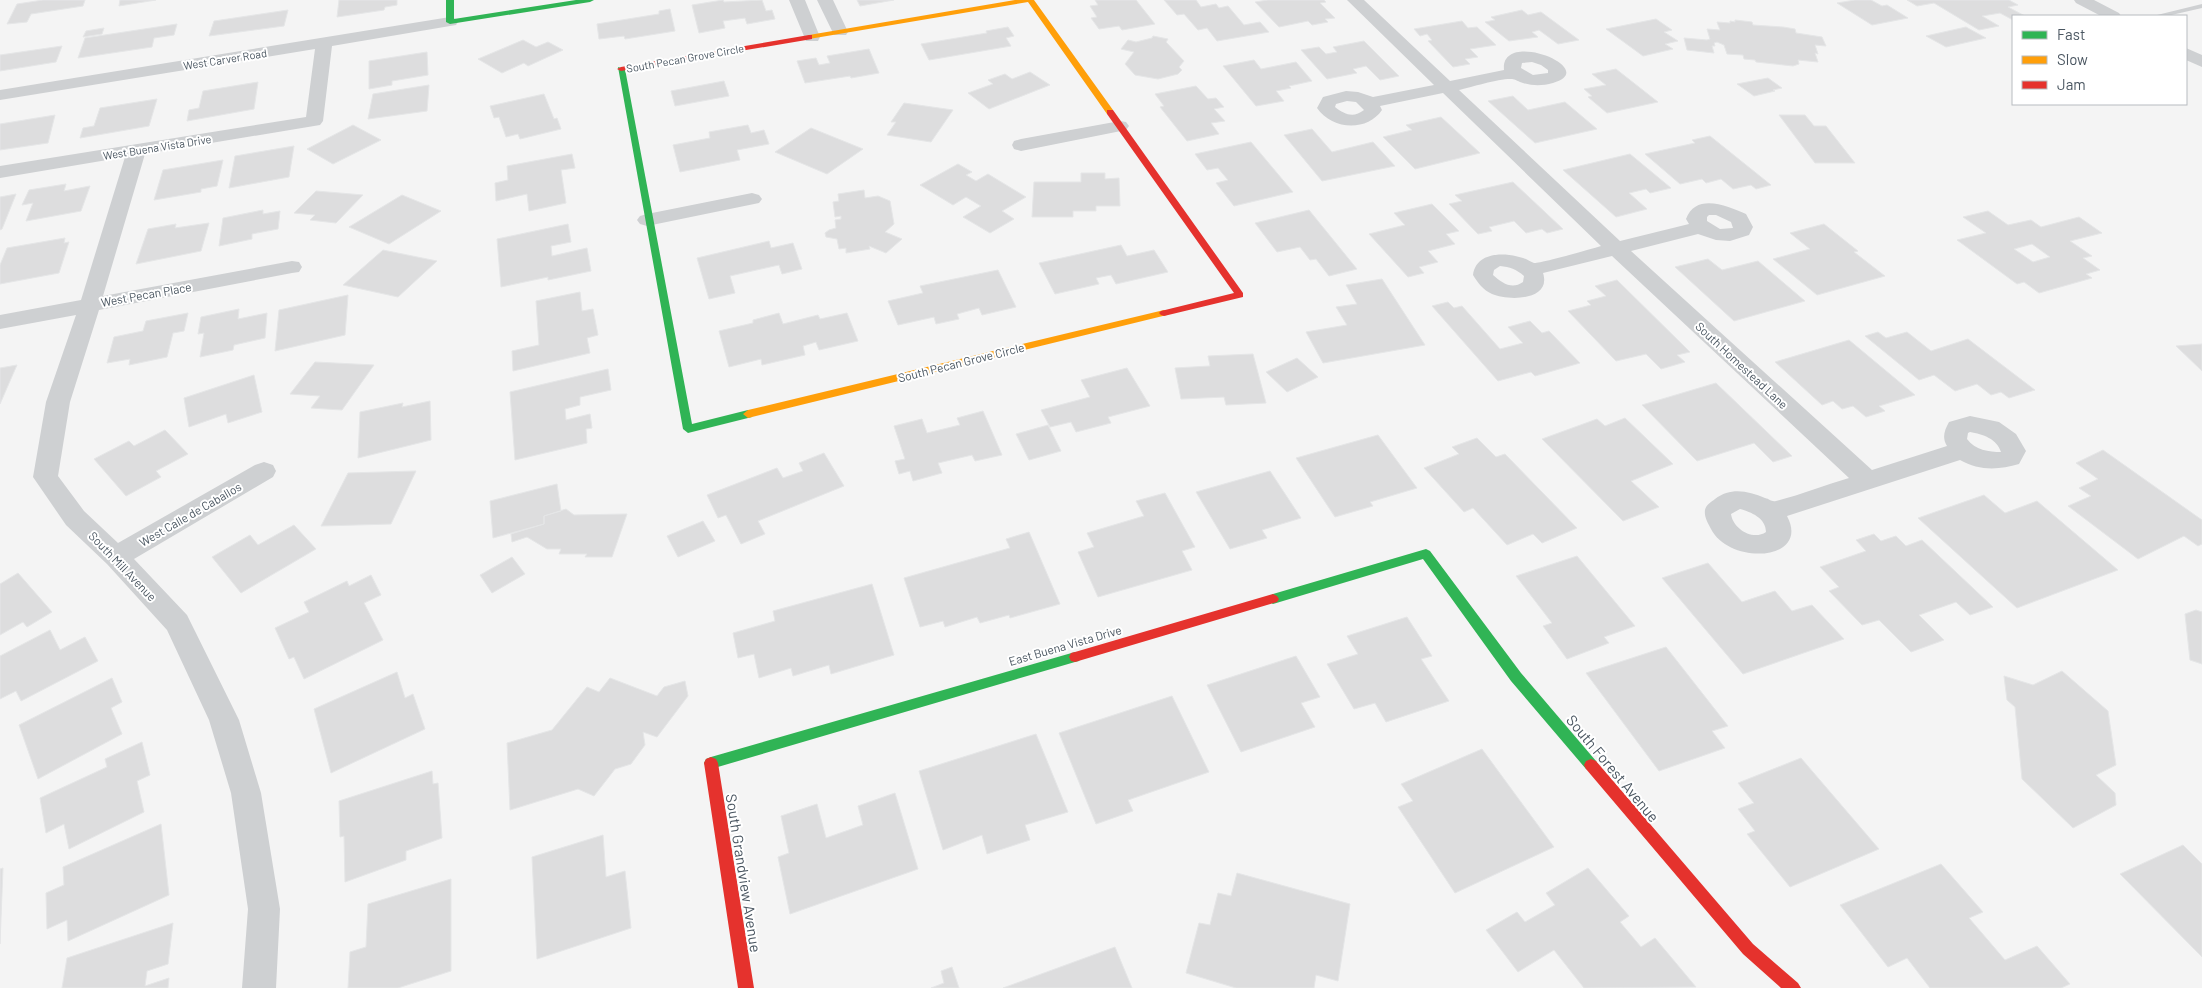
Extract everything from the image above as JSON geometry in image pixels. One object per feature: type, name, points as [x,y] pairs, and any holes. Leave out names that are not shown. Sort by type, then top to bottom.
[{"type":"street","points":[[450,0],[450,22],[590,0]]},
{"type":"street","points":[[800,0],[812,37]]},
{"type":"street","points":[[825,0],[840,32]]},
{"type":"street","name":"South Pecan Grove Circle","points":[[1029,0],[1240,295],[688,429],[620,69],[1029,0]]},
{"type":"street","name":"South Homestead Lane","points":[[1354,0],[1616,248],[1868,481]]},
{"type":"street","points":[[2082,0],[2111,15]]},
{"type":"street","name":"West Carver Road","points":[[0,95],[324,44],[450,22]]},
{"type":"street","name":"West Buena Vista Drive","points":[[0,172],[314,121],[324,44]]},
{"type":"street","points":[[2187,54],[2202,62]]},
{"type":"street","points":[[1370,103],[1515,73]]},
{"type":"street","points":[[1021,145],[1120,126]]},
{"type":"street","name":"South Mill Avenue","points":[[137,150],[90,305],[58,402],[45,477],[75,518],[116,557],[177,623],[224,720],[246,794],[264,909],[259,988]]},
{"type":"street","points":[[648,220],[752,199]]},
{"type":"street","points":[[1530,270],[1702,227]]},
{"type":"street","name":"West Pecan Place","points":[[0,322],[292,268]]},
{"type":"street","points":[[1770,512],[1964,450]]},
{"type":"street","name":"West Calle de Caballos","points":[[116,557],[264,471]]},
{"type":"street","name":"East Buena Vista Drive","points":[[711,763],[1426,554]]},
{"type":"street","name":"South Forest Avenue","points":[[1426,554],[1522,684],[1748,949],[1793,988]]},
{"type":"street","name":"South Grandview Avenue","points":[[711,763],[746,988]]},
{"type":"lane","points":[[2162,15],[2202,6]]},
{"type":"building","points":[[43,0],[85,0],[83,6],[31,14],[27,22],[7,24],[17,4]]},
{"type":"building","points":[[120,0],[156,0],[119,6]]},
{"type":"building","points":[[339,0],[397,0],[397,5],[385,7],[384,10],[337,17]]},
{"type":"building","points":[[723,0],[724,2],[762,0],[766,11],[772,10],[775,19],[747,24],[745,18],[723,21],[725,28],[699,33],[692,5]]},
{"type":"building","points":[[857,0],[894,0],[860,6]]},
{"type":"building","points":[[1095,0],[1136,0],[1155,24],[1122,30],[1119,26],[1099,29],[1091,18],[1097,17],[1090,6],[1098,5]]},
{"type":"building","points":[[1164,0],[1196,0],[1201,7],[1216,4],[1219,8],[1228,6],[1244,25],[1260,22],[1269,32],[1217,41],[1207,28],[1198,30],[1184,14],[1177,15]]},
{"type":"building","points":[[1268,0],[1324,0],[1326,2],[1320,3],[1335,18],[1325,19],[1328,22],[1312,25],[1308,21],[1279,27],[1255,2]]},
{"type":"building","points":[[1871,0],[1882,6],[1887,5],[1908,18],[1872,25],[1837,3]]},
{"type":"building","points":[[1907,0],[2009,0],[2018,5],[2008,7],[2023,15],[2012,15],[2012,19],[2000,13],[1982,16],[1999,26],[1979,30],[1934,3],[1917,6]]},
{"type":"building","points":[[670,9],[675,31],[625,39],[624,36],[599,39],[597,24],[659,14],[659,11]]},
{"type":"building","points":[[288,10],[284,26],[209,36],[214,21]]},
{"type":"building","points":[[1522,10],[1528,15],[1541,12],[1579,40],[1558,44],[1539,30],[1532,32],[1538,37],[1509,41],[1485,22],[1495,20],[1491,17]]},
{"type":"building","points":[[1656,19],[1672,30],[1664,32],[1678,41],[1665,44],[1673,49],[1643,56],[1606,29]]},
{"type":"building","points":[[1735,20],[1752,22],[1753,25],[1795,29],[1796,33],[1822,37],[1826,46],[1815,45],[1818,62],[1798,60],[1799,64],[1793,66],[1756,62],[1755,60],[1744,59],[1743,55],[1727,54],[1724,45],[1717,42],[1714,43],[1715,46],[1712,46],[1714,53],[1687,50],[1684,38],[1710,39],[1707,29],[1720,30],[1717,22],[1730,23],[1730,21],[1735,22]]},
{"type":"building","points":[[1462,21],[1468,28],[1477,27],[1496,45],[1470,49],[1478,57],[1465,59],[1470,64],[1453,67],[1428,41],[1432,40],[1427,34],[1420,36],[1414,29]]},
{"type":"building","points":[[177,24],[174,35],[154,38],[152,47],[78,58],[85,38]]},
{"type":"building","points":[[1008,27],[1014,36],[1006,38],[1011,46],[929,60],[921,44],[987,33],[986,31]]},
{"type":"building","points":[[1966,27],[1986,38],[1946,47],[1926,36]]},
{"type":"building","points":[[104,28],[102,34],[83,37],[86,31]]},
{"type":"building","points":[[1153,36],[1168,39],[1166,42],[1184,61],[1179,67],[1182,70],[1178,74],[1158,79],[1135,75],[1125,64],[1134,52],[1121,49],[1128,40],[1136,42],[1152,38]]},
{"type":"building","points":[[523,40],[536,47],[548,42],[563,50],[528,66],[524,63],[502,73],[478,59]]},
{"type":"building","points":[[1364,41],[1399,76],[1380,80],[1366,66],[1353,69],[1357,73],[1327,79],[1301,50],[1319,47],[1326,54],[1337,52],[1333,47]]},
{"type":"building","points":[[62,46],[56,62],[0,71],[0,55]]},
{"type":"building","points":[[869,49],[879,73],[805,83],[797,61],[816,58],[819,65],[830,63],[827,56]]},
{"type":"building","points":[[427,52],[428,75],[392,81],[392,85],[369,89],[369,61]]},
{"type":"building","points":[[1254,60],[1261,69],[1296,62],[1312,81],[1276,91],[1284,101],[1256,106],[1223,66]]},
{"type":"building","points":[[1616,69],[1658,102],[1607,113],[1588,97],[1592,96],[1584,89],[1606,85],[1592,74]]},
{"type":"building","points":[[1030,72],[1050,85],[989,109],[968,93],[993,84],[988,80],[1005,74],[1012,79]]},
{"type":"building","points":[[1768,78],[1782,88],[1754,96],[1737,84]]},
{"type":"building","points":[[724,81],[729,96],[675,106],[671,91]]},
{"type":"building","points":[[258,82],[254,109],[187,121],[189,110],[199,108],[203,91]]},
{"type":"building","points":[[429,85],[427,111],[368,119],[373,94]]},
{"type":"building","points":[[1196,86],[1208,99],[1216,98],[1224,107],[1214,109],[1225,121],[1211,123],[1219,134],[1187,141],[1160,107],[1164,106],[1155,94]]},
{"type":"building","points":[[544,94],[554,119],[557,118],[561,129],[520,139],[518,134],[506,137],[499,117],[494,118],[490,106]]},
{"type":"building","points":[[1513,96],[1528,110],[1565,102],[1597,129],[1535,143],[1488,101]]},
{"type":"building","points":[[157,99],[149,126],[80,138],[83,128],[94,126],[100,108]]},
{"type":"building","points":[[904,103],[953,110],[931,142],[887,135],[896,122],[891,122]]},
{"type":"building","points":[[55,115],[48,143],[0,150],[0,124]]},
{"type":"building","points":[[1779,115],[1805,115],[1814,126],[1826,126],[1855,163],[1815,163]]},
{"type":"building","points":[[1441,117],[1480,153],[1415,169],[1383,137],[1412,130],[1406,125]]},
{"type":"building","points":[[353,125],[381,140],[333,164],[307,149]]},
{"type":"building","points":[[748,125],[751,133],[764,130],[769,144],[737,150],[740,160],[680,172],[673,145],[710,138],[709,132]]},
{"type":"building","points":[[811,128],[863,149],[827,174],[775,152]]},
{"type":"building","points":[[1312,129],[1332,152],[1373,142],[1395,166],[1322,181],[1284,135]]},
{"type":"building","points":[[1710,136],[1771,185],[1756,189],[1751,185],[1733,189],[1721,179],[1706,183],[1702,179],[1680,184],[1645,154],[1695,143],[1692,140]]},
{"type":"building","points":[[1251,142],[1293,192],[1234,206],[1216,183],[1228,180],[1218,168],[1207,170],[1195,154]]},
{"type":"building","points":[[294,146],[289,177],[229,188],[235,156]]},
{"type":"building","points":[[572,154],[575,168],[561,170],[566,203],[529,211],[527,194],[496,201],[495,183],[508,180],[507,166]]},
{"type":"building","points":[[1630,154],[1671,188],[1650,193],[1646,189],[1629,193],[1647,209],[1616,217],[1563,170]]},
{"type":"building","points":[[223,160],[217,186],[201,189],[201,192],[154,200],[163,170]]},
{"type":"building","points":[[958,164],[972,172],[966,175],[976,181],[988,174],[1026,197],[1002,211],[1014,219],[990,233],[963,217],[981,206],[966,197],[953,205],[920,185]]},
{"type":"building","points":[[1081,173],[1105,173],[1105,179],[1119,178],[1120,206],[1096,206],[1096,211],[1073,211],[1073,217],[1032,217],[1034,182],[1081,182]]},
{"type":"building","points":[[1513,182],[1563,229],[1547,233],[1542,229],[1526,233],[1514,221],[1489,227],[1492,231],[1478,234],[1449,204],[1462,201],[1455,195]]},
{"type":"building","points":[[66,184],[64,191],[90,186],[81,211],[26,221],[33,203],[22,205],[29,190]]},
{"type":"building","points":[[864,190],[865,198],[878,196],[890,201],[894,224],[885,232],[902,239],[886,253],[869,246],[870,249],[846,253],[846,248],[839,249],[837,239],[826,237],[825,233],[836,228],[835,220],[841,219],[841,216],[835,217],[833,202],[839,201],[838,194]]},
{"type":"building","points":[[316,191],[363,195],[336,223],[310,220],[315,215],[294,213]]},
{"type":"building","points":[[16,194],[2,229],[0,230],[0,197]]},
{"type":"building","points":[[402,195],[441,211],[389,244],[349,227]]},
{"type":"building","points":[[1432,204],[1459,231],[1446,234],[1455,244],[1428,251],[1438,262],[1419,267],[1424,273],[1408,277],[1369,234],[1405,225],[1394,213]]},
{"type":"building","points":[[263,210],[263,214],[280,211],[278,229],[252,234],[252,239],[219,246],[223,218]]},
{"type":"building","points":[[1309,210],[1357,269],[1329,276],[1316,259],[1310,260],[1300,247],[1277,252],[1255,223]]},
{"type":"building","points":[[1988,211],[2008,225],[2031,220],[2041,227],[2079,217],[2102,233],[2070,241],[2092,256],[2083,258],[2100,270],[2086,274],[2092,278],[2039,293],[2024,282],[2017,284],[1957,240],[1986,233],[1963,217]],"holes":[[[2032,244],[2050,257],[2033,262],[2014,249]]]},
{"type":"building","points":[[209,223],[201,251],[136,264],[148,229],[176,224],[175,228]]},
{"type":"building","points":[[568,224],[571,242],[551,246],[552,256],[587,248],[591,271],[548,280],[548,277],[501,287],[497,239]]},
{"type":"building","points":[[1824,224],[1858,251],[1854,252],[1885,276],[1817,295],[1773,259],[1810,249],[1790,233]]},
{"type":"building","points":[[65,238],[64,243],[69,242],[59,273],[0,284],[0,265],[7,248]]},
{"type":"building","points":[[769,241],[771,248],[793,243],[802,269],[782,274],[779,265],[730,276],[735,293],[709,299],[697,258]]},
{"type":"building","points":[[1121,245],[1127,256],[1154,250],[1168,272],[1116,284],[1111,275],[1096,278],[1099,284],[1055,294],[1039,263]]},
{"type":"building","points":[[383,250],[437,261],[398,297],[343,285]]},
{"type":"building","points":[[1708,259],[1722,270],[1758,261],[1805,301],[1734,321],[1675,267]]},
{"type":"building","points":[[998,270],[1016,307],[982,315],[979,308],[957,314],[959,319],[936,324],[934,317],[898,325],[888,301],[923,293],[920,286]]},
{"type":"building","points":[[1382,279],[1425,345],[1323,363],[1306,332],[1347,325],[1336,307],[1357,304],[1346,285]]},
{"type":"building","points":[[1617,280],[1690,352],[1677,355],[1685,362],[1661,369],[1646,354],[1616,361],[1568,311],[1591,305],[1587,301],[1606,296],[1595,286]]},
{"type":"building","points":[[580,292],[582,311],[593,309],[598,335],[587,338],[590,353],[513,371],[512,351],[539,345],[536,301]]},
{"type":"building","points":[[348,295],[345,335],[275,351],[279,310]]},
{"type":"building","points":[[1448,302],[1454,308],[1462,306],[1500,349],[1523,343],[1508,327],[1530,321],[1542,333],[1549,331],[1580,363],[1535,376],[1531,372],[1498,381],[1432,306]]},
{"type":"building","points":[[239,309],[238,319],[267,313],[265,338],[234,345],[233,350],[200,357],[204,333],[198,334],[201,317]]},
{"type":"building","points":[[188,313],[184,331],[173,333],[167,357],[129,365],[130,359],[107,363],[114,337],[143,331],[146,321]]},
{"type":"building","points":[[779,313],[783,324],[818,315],[820,319],[847,313],[858,341],[819,350],[816,342],[803,346],[805,355],[762,365],[761,359],[729,367],[719,331],[753,323],[753,320]]},
{"type":"building","points":[[1878,332],[1886,338],[1907,332],[1931,351],[1968,339],[2035,390],[2009,398],[2001,392],[1991,395],[1977,384],[1955,391],[1934,375],[1919,380],[1865,336]]},
{"type":"building","points":[[1849,340],[1915,395],[1879,406],[1885,411],[1866,417],[1853,406],[1842,409],[1833,401],[1822,405],[1775,362]]},
{"type":"building","points":[[2202,344],[2202,371],[2176,346]]},
{"type":"building","points":[[1253,354],[1266,403],[1226,405],[1224,397],[1181,399],[1175,368],[1210,366],[1208,356]]},
{"type":"building","points":[[1297,358],[1318,377],[1287,392],[1266,372]]},
{"type":"building","points":[[315,362],[374,365],[342,410],[311,408],[320,396],[290,394]]},
{"type":"building","points":[[17,365],[0,404],[0,368]]},
{"type":"building","points":[[1127,368],[1150,406],[1108,417],[1111,423],[1076,432],[1071,422],[1050,427],[1041,410],[1090,397],[1081,380]]},
{"type":"building","points":[[608,369],[611,390],[580,397],[580,405],[565,409],[566,420],[590,414],[592,428],[586,429],[587,443],[515,460],[510,392]]},
{"type":"building","points":[[254,375],[262,412],[228,423],[226,414],[189,427],[184,398]]},
{"type":"building","points":[[1716,383],[1792,456],[1773,462],[1754,443],[1697,461],[1642,405]]},
{"type":"building","points":[[430,401],[431,440],[358,458],[360,412],[403,403],[402,407]]},
{"type":"building","points":[[983,411],[1002,455],[975,461],[972,455],[938,463],[942,473],[913,481],[910,471],[899,474],[895,461],[905,459],[894,426],[922,419],[927,433],[960,425],[957,418]]},
{"type":"building","points":[[1625,418],[1673,464],[1631,481],[1659,507],[1623,521],[1542,439],[1597,419],[1605,426]]},
{"type":"building","points":[[1048,425],[1061,451],[1029,460],[1016,434]]},
{"type":"building","points":[[165,430],[188,454],[156,471],[161,477],[126,496],[94,459],[129,441],[134,446]]},
{"type":"building","points":[[1378,435],[1417,488],[1370,502],[1373,506],[1335,517],[1296,458]]},
{"type":"building","points":[[1477,438],[1496,457],[1505,454],[1577,528],[1542,543],[1533,534],[1507,545],[1473,508],[1464,512],[1424,468],[1459,454],[1452,447]]},
{"type":"building","points":[[2103,450],[2202,520],[2202,544],[2198,546],[2184,536],[2138,559],[2068,506],[2091,496],[2079,488],[2098,479],[2076,463]]},
{"type":"building","points":[[824,453],[844,486],[758,521],[765,534],[741,544],[726,515],[718,518],[707,495],[777,468],[783,478],[803,471],[799,463]]},
{"type":"building","points":[[416,471],[391,524],[321,526],[348,473]]},
{"type":"building","points":[[1270,471],[1301,518],[1262,530],[1267,538],[1230,549],[1196,492]]},
{"type":"building","points":[[557,484],[561,511],[544,516],[544,524],[493,538],[490,501]]},
{"type":"building","points":[[1165,493],[1195,547],[1182,551],[1192,570],[1098,597],[1078,552],[1094,547],[1087,533],[1144,516],[1136,501]]},
{"type":"building","points":[[1984,495],[2005,513],[2037,501],[2118,570],[2017,608],[1918,518]]},
{"type":"building","points":[[566,509],[574,515],[627,514],[612,557],[585,557],[587,554],[559,554],[561,549],[547,549],[527,537],[512,542],[511,534],[544,524],[544,516]]},
{"type":"building","points":[[703,521],[715,541],[678,557],[667,536]]},
{"type":"building","points":[[294,525],[316,549],[241,593],[212,557],[250,535],[258,545]]},
{"type":"building","points":[[1029,532],[1060,604],[1010,618],[1009,615],[980,623],[977,617],[945,627],[943,621],[920,627],[904,578],[1010,548],[1006,539]]},
{"type":"building","points":[[1874,534],[1881,541],[1896,536],[1906,546],[1922,540],[1993,607],[1970,615],[1956,602],[1919,615],[1944,640],[1911,652],[1879,620],[1862,625],[1829,591],[1839,587],[1820,567],[1866,551],[1856,540]]},
{"type":"building","points":[[1577,556],[1635,626],[1604,637],[1609,643],[1567,659],[1543,626],[1552,623],[1516,576]]},
{"type":"building","points":[[512,557],[525,574],[492,593],[480,575]]},
{"type":"building","points":[[1708,563],[1742,602],[1775,591],[1792,611],[1812,605],[1844,639],[1743,674],[1662,578]]},
{"type":"building","points":[[18,573],[52,612],[27,627],[23,622],[0,635],[0,584]]},
{"type":"building","points":[[371,575],[381,595],[364,603],[383,640],[304,679],[294,657],[289,659],[275,628],[309,612],[304,602],[347,581],[349,586]]},
{"type":"building","points":[[872,584],[894,655],[831,674],[829,665],[793,676],[791,668],[759,678],[754,654],[738,658],[733,633],[775,621],[773,611]]},
{"type":"building","points":[[2196,610],[2202,612],[2202,664],[2190,660],[2185,614]]},
{"type":"building","points":[[1407,617],[1432,656],[1421,659],[1449,701],[1386,722],[1375,703],[1354,709],[1327,664],[1358,654],[1347,636]]},
{"type":"building","points":[[50,630],[60,650],[85,637],[98,661],[21,701],[16,691],[0,699],[0,656]]},
{"type":"building","points":[[1666,647],[1728,726],[1712,731],[1725,748],[1659,771],[1586,673]]},
{"type":"building","points":[[1296,656],[1320,697],[1301,703],[1315,727],[1241,752],[1207,685]]},
{"type":"building","points":[[2062,671],[2108,711],[2116,765],[2096,775],[2115,793],[2116,805],[2073,828],[2022,779],[2015,707],[2007,700],[2004,676],[2033,685]]},
{"type":"building","points":[[397,672],[405,698],[413,694],[425,729],[331,773],[314,709]]},
{"type":"building","points":[[112,678],[122,702],[111,708],[122,734],[38,779],[19,725]]},
{"type":"building","points":[[610,678],[657,696],[664,687],[685,681],[688,696],[657,737],[643,732],[645,745],[631,764],[615,769],[594,796],[578,789],[510,810],[507,743],[552,730],[587,687],[599,692]]},
{"type":"building","points":[[1172,696],[1209,772],[1128,800],[1133,811],[1096,824],[1059,733]]},
{"type":"building","points":[[1036,734],[1068,812],[1025,825],[1030,840],[987,854],[982,835],[943,850],[919,771]]},
{"type":"building","points":[[142,742],[150,775],[137,781],[144,812],[69,849],[64,824],[46,833],[40,798],[107,767],[105,759]]},
{"type":"building","points":[[1482,749],[1554,847],[1455,893],[1398,807],[1413,801],[1401,784]]},
{"type":"building","points":[[1801,758],[1879,849],[1790,887],[1747,834],[1755,831],[1738,809],[1754,803],[1738,783]]},
{"type":"building","points":[[432,771],[433,784],[438,783],[442,838],[406,851],[406,860],[345,882],[344,836],[340,837],[339,801]]},
{"type":"building","points":[[895,793],[918,869],[790,914],[778,857],[789,853],[781,816],[817,804],[826,838],[863,825],[858,806]]},
{"type":"building","points":[[161,824],[169,895],[68,941],[67,920],[47,929],[46,893],[64,885],[63,867]]},
{"type":"building","points":[[603,835],[606,877],[625,871],[631,928],[537,959],[532,857]]},
{"type":"building","points":[[2183,845],[2202,864],[2202,957],[2120,874]]},
{"type":"building","points":[[1941,864],[1983,912],[1969,918],[2005,960],[2037,946],[2070,984],[2061,988],[1930,988],[1907,958],[1888,967],[1840,905]]},
{"type":"building","points":[[3,868],[0,944],[0,869]]},
{"type":"building","points":[[1588,868],[1629,916],[1620,922],[1641,947],[1655,938],[1696,987],[1584,988],[1554,950],[1518,972],[1486,930],[1517,912],[1525,922],[1555,905],[1546,893]]},
{"type":"building","points":[[1237,873],[1350,904],[1338,981],[1316,975],[1314,988],[1236,988],[1186,973],[1199,923],[1210,925],[1218,893],[1231,896]]},
{"type":"building","points":[[451,879],[451,971],[398,988],[348,988],[350,952],[366,947],[368,904]]},
{"type":"building","points":[[173,923],[168,964],[147,971],[145,986],[169,978],[168,988],[62,988],[67,958]]},
{"type":"building","points":[[1115,947],[1132,988],[1003,988]]},
{"type":"building","points":[[952,967],[959,988],[931,988],[944,983],[941,971]]},
{"type":"traffic: fast","points":[[450,0],[450,22],[590,0]]},
{"type":"traffic: fast","points":[[621,69],[688,429],[748,414]]},
{"type":"traffic: fast","points":[[1273,599],[1426,554],[1516,677],[1591,765]]},
{"type":"traffic: fast","points":[[711,763],[1075,657]]},
{"type":"traffic: slow","points":[[809,37],[1028,0]]},
{"type":"traffic: slow","points":[[1030,0],[1110,112]]},
{"type":"traffic: slow","points":[[748,414],[1164,313]]},
{"type":"traffic: jam","points":[[621,69],[809,37]]},
{"type":"traffic: jam","points":[[1110,112],[1240,295],[1164,313]]},
{"type":"traffic: jam","points":[[1075,657],[1273,599]]},
{"type":"traffic: jam","points":[[711,763],[746,988]]},
{"type":"traffic: jam","points":[[1591,765],[1748,949],[1793,988]]}]
